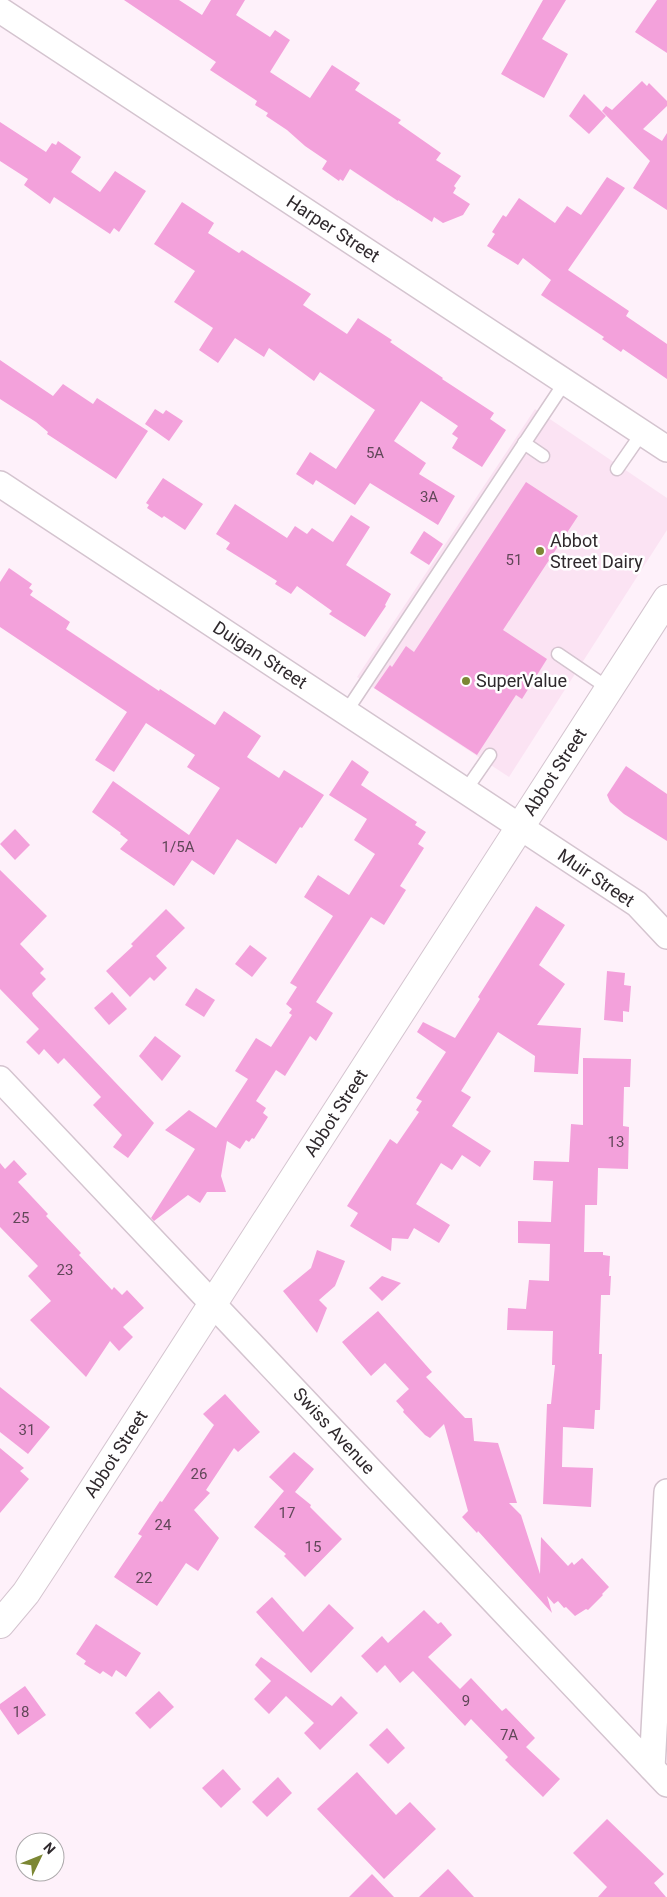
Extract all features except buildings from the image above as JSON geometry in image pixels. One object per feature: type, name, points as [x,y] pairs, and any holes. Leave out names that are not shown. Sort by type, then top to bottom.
[{"type":"street","name":"Harper Street","points":[[0,10],[667,449]]},
{"type":"street","name":"Duigan Street","points":[[0,484],[520,827]]},
{"type":"street","name":"Abbot Street","points":[[0,1624],[26,1592],[47,1561],[667,599]]},
{"type":"street","name":"Muir Street","points":[[520,827],[638,904],[667,936]]},
{"type":"street","name":"Swiss Avenue","points":[[0,1079],[659,1776]]},
{"type":"street","points":[[659,1776],[667,1492]]},
{"type":"lane","points":[[346,712],[565,382]]},
{"type":"lane","points":[[617,469],[642,433]]},
{"type":"lane","points":[[524,444],[543,456]]},
{"type":"lane","points":[[558,654],[608,688]]},
{"type":"lane","points":[[466,791],[490,755]]},
{"type":"shaded area","points":[[535,409],[667,498],[667,530],[509,777],[357,677]]},
{"type":"place","name":"Abbot Street Dairy","points":[[540,551]]},
{"type":"place","name":"SuperValue","points":[[466,681]]}]
